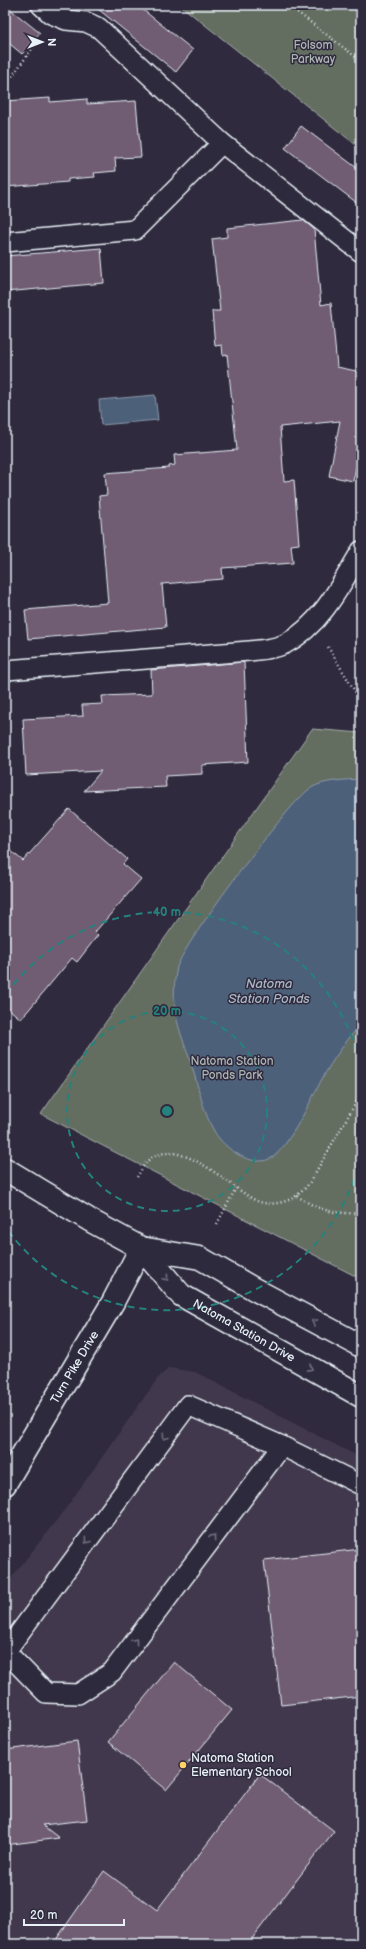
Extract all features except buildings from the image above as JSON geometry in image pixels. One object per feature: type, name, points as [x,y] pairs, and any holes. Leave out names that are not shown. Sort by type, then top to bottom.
[{"type":"street","name":"Natoma Station Drive","points":[[5,1169],[93,1222],[141,1248],[200,1258],[361,1346]]},
{"type":"street","name":"Natoma Station Drive","points":[[141,1248],[181,1296],[361,1396]]},
{"type":"street","name":"Turn Pike Drive","points":[[5,1484],[113,1302],[141,1248]]},
{"type":"lane","points":[[41,5],[56,16],[66,20],[86,22],[99,28],[222,143],[361,252]]},
{"type":"lane","points":[[5,242],[135,230],[222,143]]},
{"type":"lane","points":[[5,672],[6,670],[264,649],[284,644],[303,632],[332,600],[361,551]]},
{"type":"lane","points":[[282,1446],[112,1672],[78,1694],[46,1693],[5,1651],[188,1405],[282,1446],[361,1485]]},
{"type":"path","points":[[288,5],[361,61]]},
{"type":"path","points":[[5,86],[56,16]]},
{"type":"path","points":[[312,622],[361,701]]},
{"type":"path","points":[[137,1177],[150,1159],[161,1154],[175,1154],[196,1160],[253,1200],[264,1204],[278,1204],[297,1196],[305,1190],[361,1094]]},
{"type":"path","points":[[217,1224],[236,1188]]},
{"type":"path","points":[[297,1196],[312,1206],[330,1212],[361,1213]]},
{"type":"shaded area","name":"Natoma Station Elementary School","points":[[169,1368],[195,1372],[361,1458],[361,1944],[5,1944],[5,1586],[66,1508],[158,1378]]},
{"type":"green space","name":"Folsom Parkway","points":[[180,5],[361,5],[361,149]]},
{"type":"green space","name":"Natoma Station Ponds Park","points":[[312,729],[361,733],[361,1279],[41,1114]]},
{"type":"water","points":[[155,395],[158,420],[101,425],[99,400]]},
{"type":"water","name":"Natoma Station Ponds","points":[[361,779],[361,1024],[331,1064],[300,1121],[286,1143],[273,1157],[257,1161],[249,1159],[232,1151],[219,1138],[207,1116],[177,1021],[174,1004],[174,991],[177,967],[184,953],[217,903],[261,844],[300,798],[311,788],[322,783]]},
{"type":"place","name":"Natoma Station Elementary School","points":[[183,1765]]}]
